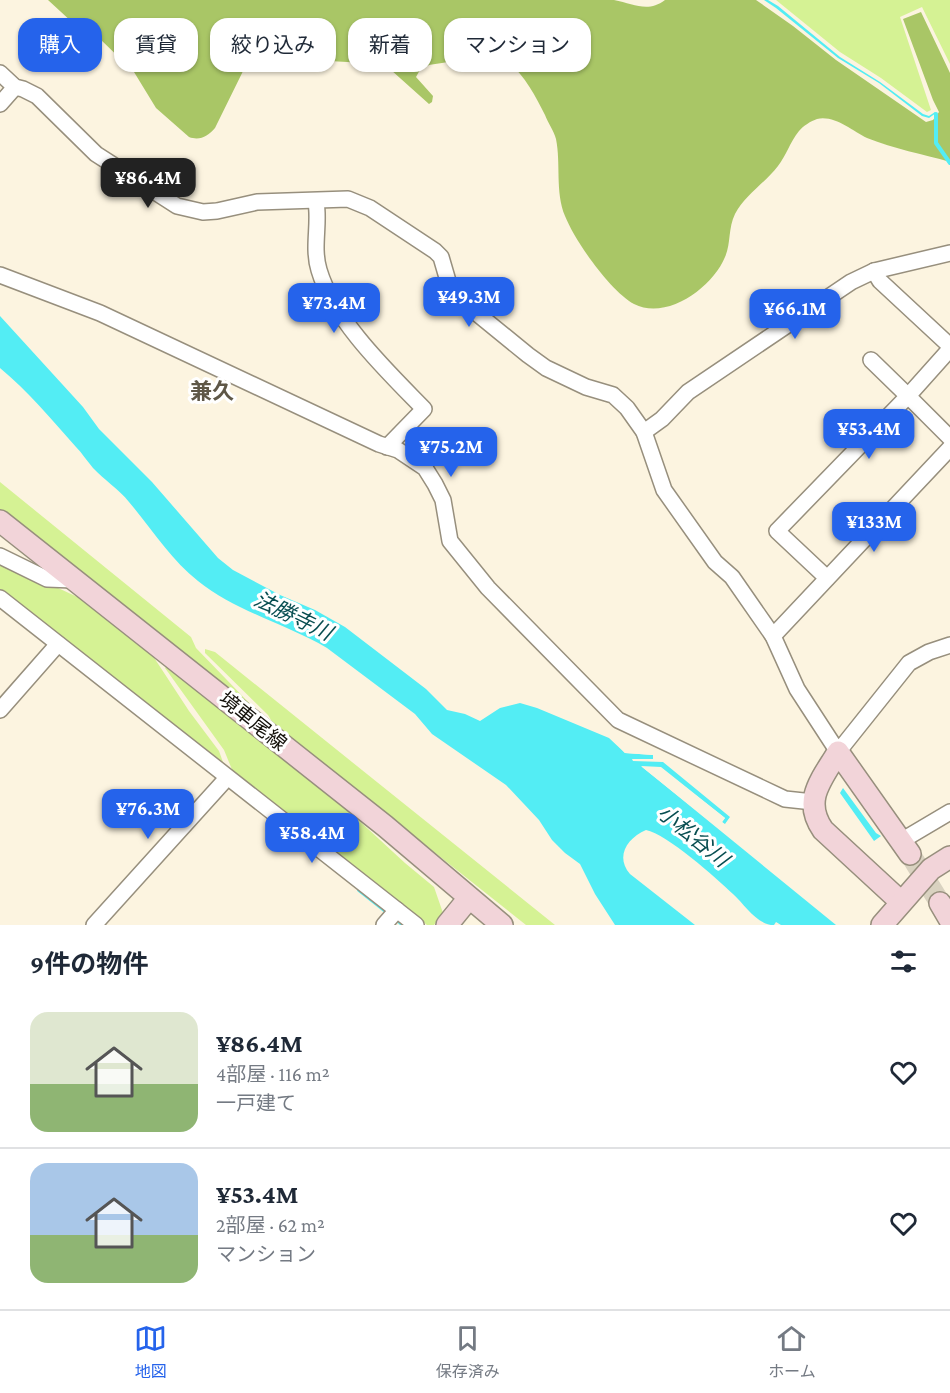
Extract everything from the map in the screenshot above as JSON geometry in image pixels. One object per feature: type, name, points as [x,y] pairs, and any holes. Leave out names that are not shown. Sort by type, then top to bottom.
[{"type":"main road","name":"境車尾線","points":[[0,521],[385,826],[502,925]]},
{"type":"main road","points":[[901,902],[823,830],[817,821],[813,802],[814,792],[838,752],[905,848]]},
{"type":"main road","points":[[882,925],[931,869],[950,857]]},
{"type":"main road","points":[[447,925],[469,898]]},
{"type":"street","points":[[0,73],[15,87],[30,91],[37,96],[96,154],[177,206],[203,212],[217,212],[257,202],[316,202],[348,199],[370,208],[426,244],[441,257],[448,281],[455,291],[474,311],[546,368],[586,387],[619,399],[644,432],[664,490],[715,562],[732,578],[773,636],[797,689],[838,752],[909,663],[928,652],[950,645]]},
{"type":"street","points":[[0,104],[15,87]]},
{"type":"street","points":[[316,202],[318,213],[315,238],[316,256],[319,271],[328,290],[348,326],[424,409],[387,447]]},
{"type":"street","points":[[644,432],[662,419],[688,392],[851,282],[874,272],[950,253]]},
{"type":"street","points":[[828,579],[777,531],[908,396],[950,347],[880,282],[874,272]]},
{"type":"street","points":[[0,275],[100,313],[387,447],[398,450],[424,468],[435,484],[443,500],[450,541],[488,588],[618,720],[785,799],[813,802]]},
{"type":"street","points":[[871,360],[950,438]]},
{"type":"street","points":[[773,636],[950,448]]},
{"type":"street","points":[[0,556],[47,579],[73,580]]},
{"type":"street","points":[[0,598],[416,925]]},
{"type":"street","points":[[0,710],[58,644]]},
{"type":"street","points":[[94,925],[227,778]]},
{"type":"street","points":[[905,848],[950,812]]},
{"type":"street","points":[[384,925],[397,910]]},
{"type":"green space","points":[[48,0],[614,0],[647,7],[665,0],[756,0],[836,60],[926,122],[933,120],[939,112],[903,19],[921,12],[950,73],[950,162],[877,142],[830,119],[812,121],[799,131],[778,166],[739,207],[733,219],[725,257],[710,279],[700,290],[674,305],[647,308],[634,304],[614,288],[594,264],[570,226],[562,207],[554,133],[534,94],[518,72],[591,72],[591,18],[444,18],[444,63],[432,65],[432,18],[348,18],[348,62],[336,61],[336,18],[210,18],[210,72],[243,72],[215,128],[204,137],[193,138],[156,108],[134,72],[198,72],[198,18],[114,18],[114,53],[102,41],[102,18],[68,18]]},
{"type":"green space","points":[[776,0],[950,0],[950,64],[922,7],[900,17],[931,110],[927,112],[881,78],[840,52]]},
{"type":"green space","points":[[393,72],[419,72],[416,77],[433,96],[429,104]]},
{"type":"green space","points":[[0,482],[191,637],[196,648],[258,712],[0,509]]},
{"type":"green space","points":[[0,561],[86,601],[151,653],[189,711],[219,751],[224,765],[0,589]]},
{"type":"green space","points":[[205,649],[215,652],[555,925],[526,925],[274,725],[268,715],[205,653]]},
{"type":"green space","points":[[167,666],[342,805],[434,887],[443,913],[434,925],[427,925],[233,772],[224,750],[165,668]]},
{"type":"water","points":[[764,0],[778,6],[840,57],[880,82],[923,114],[929,116],[936,113],[929,118],[922,116],[879,83],[838,58]]},
{"type":"water","points":[[0,316],[83,407],[99,429],[152,482],[218,558],[233,570],[345,627],[426,689],[447,710],[465,714],[480,721],[500,708],[520,703],[609,738],[625,753],[653,755],[653,759],[632,759],[633,761],[663,762],[730,817],[725,824],[722,822],[725,818],[661,767],[641,766],[836,925],[781,925],[776,922],[774,925],[762,922],[691,858],[666,839],[646,830],[633,838],[625,849],[623,855],[626,868],[630,874],[695,925],[615,925],[595,894],[580,864],[552,840],[539,820],[506,785],[432,734],[415,714],[327,648],[228,601],[212,592],[188,573],[125,497],[93,468],[40,406],[0,368]]},
{"type":"water","points":[[843,788],[876,833],[881,836],[874,841],[840,793]]},
{"type":"pier","points":[[611,736],[626,750],[654,753],[656,759],[664,759],[732,815],[733,819],[723,827],[719,823],[721,818],[660,770],[649,769],[839,925],[642,767],[661,768],[725,818],[722,822],[725,825],[731,816],[663,761],[654,761],[653,755],[625,753]]},
{"type":"waterway","points":[[936,114],[936,143],[950,163]]},
{"type":"waterway","points":[[359,890],[388,913]]},
{"type":"waterway","points":[[395,918],[403,925]]},
{"type":"tunnel","points":[[910,854],[940,903]]},
{"type":"district","name":"兼久","points":[[212,391]]},
{"type":"water label","name":"法勝寺川","points":[[293,616]]},
{"type":"water label","name":"小松谷川","points":[[693,836]]}]
